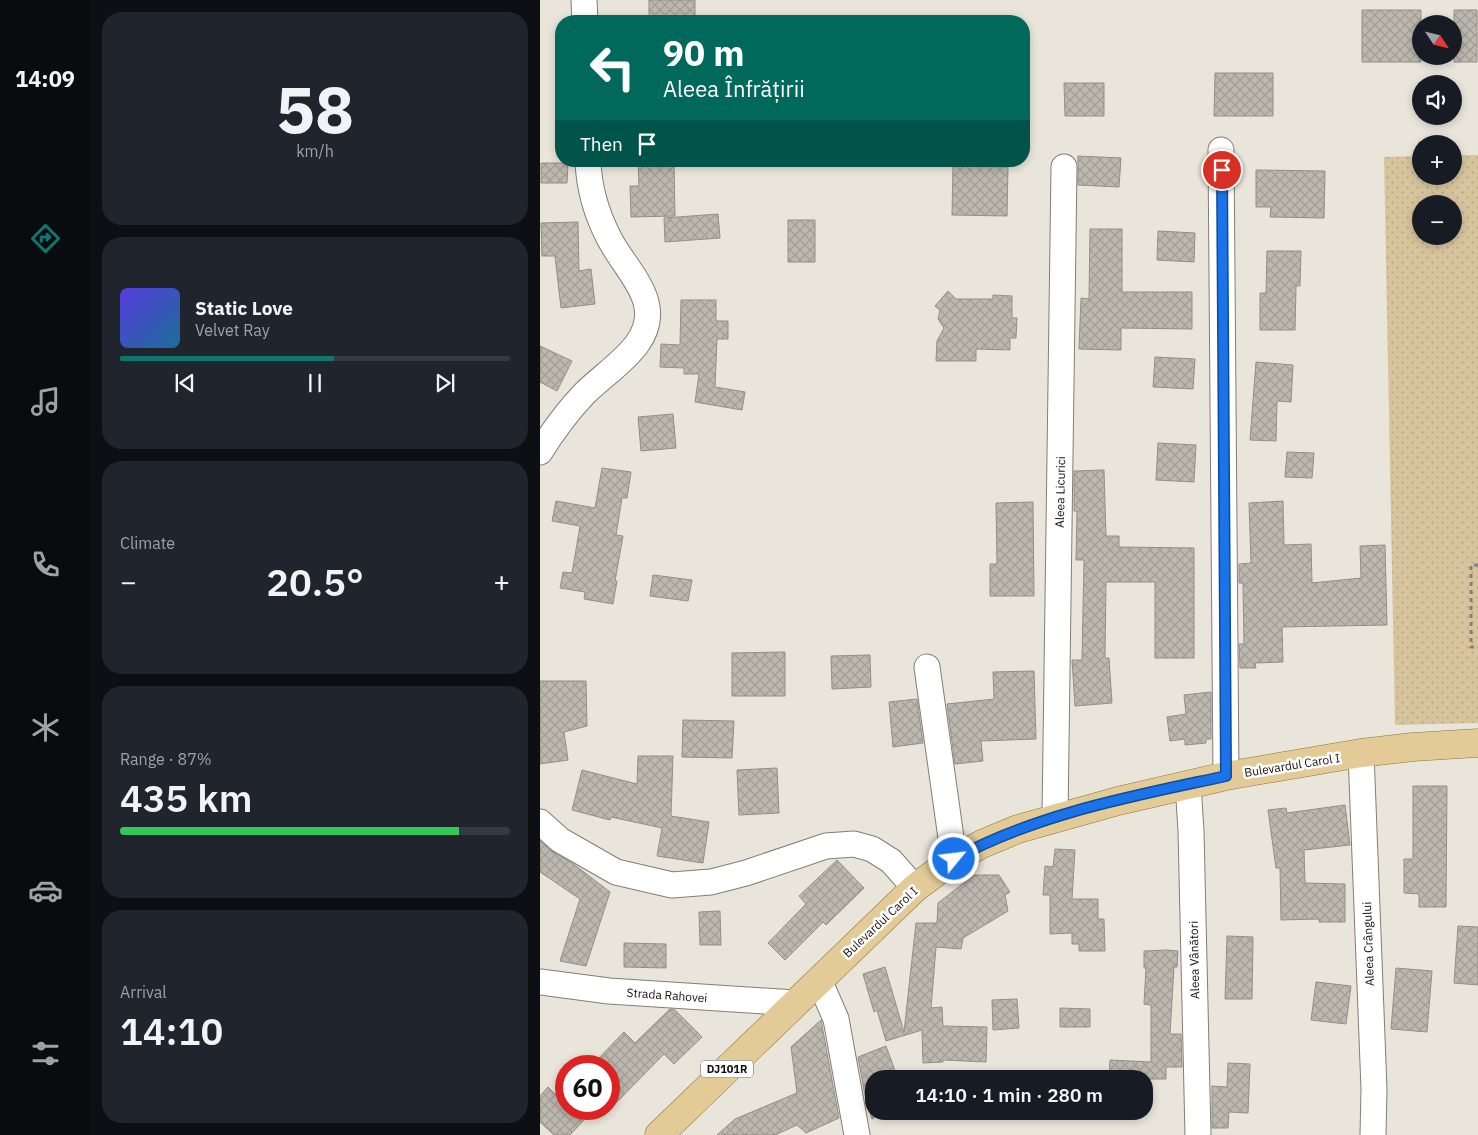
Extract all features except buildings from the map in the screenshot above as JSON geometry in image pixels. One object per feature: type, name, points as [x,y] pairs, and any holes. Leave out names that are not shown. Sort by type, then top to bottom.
[{"type":"main road","name":"Bulevardul Carol I","points":[[659,1135],[916,888],[954,859],[982,844],[1018,828],[1055,817],[1226,776],[1361,753],[1413,747],[1478,743]]},
{"type":"street","points":[[584,0],[585,15]]},
{"type":"street","points":[[1222,150],[1226,776]]},
{"type":"street","points":[[540,452],[560,421],[637,344],[647,324],[647,304],[638,282],[610,240],[596,210],[588,181],[588,167]]},
{"type":"street","name":"Aleea Licurici","points":[[1055,817],[1064,167]]},
{"type":"street","points":[[927,667],[954,859]]},
{"type":"street","name":"Aleea Crângului","points":[[1361,753],[1374,1089],[1373,1135]]},
{"type":"street","name":"Aleea Vânători","points":[[1188,784],[1191,831],[1198,1135]]},
{"type":"street","points":[[540,822],[560,840],[616,872],[672,885],[711,882],[746,873],[826,846],[854,844],[872,849],[891,861],[916,888]]},
{"type":"street","points":[[819,980],[836,1019],[857,1135]]},
{"type":"street","name":"Strada Rahovei","points":[[540,982],[609,991],[795,1003]]},
{"type":"path","points":[[1478,565],[1472,565],[1471,647],[1478,647]]},
{"type":"shaded area","points":[[1462,155],[1478,155],[1478,723],[1395,725],[1384,157],[1412,156],[1412,185],[1462,185]]},
{"type":"route","points":[[954,859],[1018,828],[1118,801],[1226,776],[1222,170]]}]
